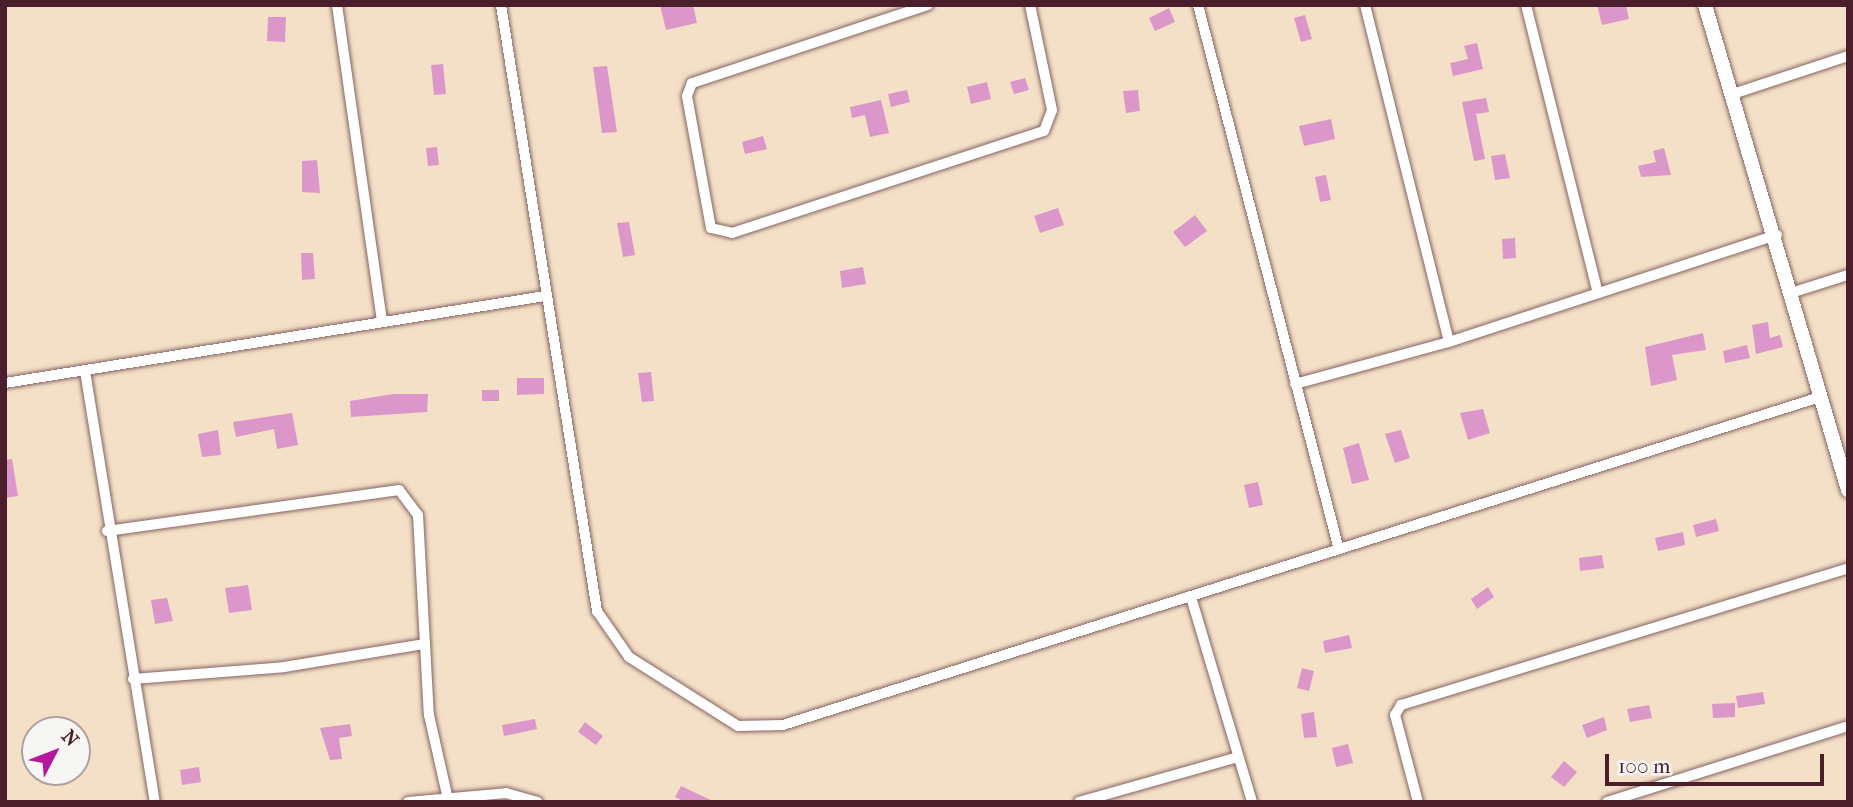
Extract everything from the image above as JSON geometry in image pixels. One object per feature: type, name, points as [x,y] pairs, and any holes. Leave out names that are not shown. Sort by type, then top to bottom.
[{"type":"street","points":[[337,5],[382,322]]},
{"type":"street","points":[[501,5],[597,611],[629,657],[738,726],[783,725],[1191,597],[1338,546],[1820,397]]},
{"type":"street","points":[[928,5],[692,83],[687,96],[711,228],[732,233],[1044,131],[1052,110],[1030,5]]},
{"type":"street","points":[[1198,5],[1338,546]]},
{"type":"street","points":[[1365,5],[1449,342]]},
{"type":"street","points":[[1526,5],[1598,293]]},
{"type":"street","points":[[1705,5],[1794,292],[1820,397],[1848,490]]},
{"type":"street","points":[[1733,94],[1848,56]]},
{"type":"street","points":[[1295,384],[1449,342],[1777,235]]},
{"type":"street","points":[[1794,292],[1848,275]]},
{"type":"street","points":[[5,383],[545,296]]},
{"type":"street","points":[[85,370],[107,531],[155,802]]},
{"type":"street","points":[[107,531],[399,490],[418,515],[429,715],[447,795]]},
{"type":"street","points":[[1418,802],[1395,715],[1401,705],[1848,568]]},
{"type":"street","points":[[1191,597],[1252,802]]},
{"type":"street","points":[[133,679],[284,667],[425,644]]},
{"type":"street","points":[[1606,802],[1848,726]]},
{"type":"street","points":[[1083,801],[1238,757]]},
{"type":"street","points":[[408,802],[447,795],[506,793],[538,802]]},
{"type":"building","points":[[660,5],[693,5],[697,23],[666,30]]},
{"type":"building","points":[[1597,5],[1626,5],[1629,19],[1602,25]]},
{"type":"building","points":[[1169,8],[1175,22],[1155,31],[1149,18]]},
{"type":"building","points":[[1305,15],[1312,39],[1301,42],[1294,18]]},
{"type":"building","points":[[268,17],[286,17],[285,42],[267,41]]},
{"type":"building","points":[[1477,43],[1483,69],[1453,76],[1450,63],[1468,59],[1464,46]]},
{"type":"building","points":[[443,64],[446,94],[434,95],[431,65]]},
{"type":"building","points":[[607,66],[617,132],[602,133],[593,67]]},
{"type":"building","points":[[1025,78],[1029,90],[1014,94],[1010,82]]},
{"type":"building","points":[[987,82],[991,99],[971,104],[967,87]]},
{"type":"building","points":[[907,90],[910,102],[891,107],[888,94]]},
{"type":"building","points":[[1138,90],[1140,111],[1126,113],[1123,91]]},
{"type":"building","points":[[1486,98],[1489,112],[1476,114],[1485,159],[1474,161],[1462,102]]},
{"type":"building","points":[[881,100],[889,133],[870,137],[865,115],[852,118],[850,107]]},
{"type":"building","points":[[1331,119],[1335,139],[1304,146],[1299,126]]},
{"type":"building","points":[[763,136],[767,149],[745,154],[742,142]]},
{"type":"building","points":[[437,147],[439,165],[428,166],[426,148]]},
{"type":"building","points":[[1664,148],[1671,175],[1641,177],[1638,166],[1656,162],[1653,151]]},
{"type":"building","points":[[1505,154],[1510,178],[1495,180],[1491,156]]},
{"type":"building","points":[[317,160],[320,193],[302,192],[302,161]]},
{"type":"building","points":[[1326,175],[1331,200],[1320,202],[1315,177]]},
{"type":"building","points":[[1058,208],[1064,225],[1040,233],[1034,216]]},
{"type":"building","points":[[1195,215],[1207,231],[1185,247],[1173,232]]},
{"type":"building","points":[[629,222],[635,255],[623,257],[617,223]]},
{"type":"building","points":[[1515,238],[1516,258],[1503,259],[1502,239]]},
{"type":"building","points":[[301,253],[313,253],[315,279],[302,280]]},
{"type":"building","points":[[863,267],[866,284],[842,288],[840,271]]},
{"type":"building","points":[[1768,322],[1770,338],[1780,335],[1783,347],[1756,354],[1752,325]]},
{"type":"building","points":[[1703,333],[1706,350],[1672,355],[1677,380],[1651,386],[1645,347]]},
{"type":"building","points":[[1747,345],[1750,358],[1725,363],[1723,351]]},
{"type":"building","points":[[651,372],[654,401],[642,402],[638,373]]},
{"type":"building","points":[[517,378],[544,378],[544,394],[517,395]]},
{"type":"building","points":[[482,390],[499,390],[499,401],[482,401]]},
{"type":"building","points":[[393,394],[428,394],[427,412],[351,417],[350,401]]},
{"type":"building","points":[[1483,409],[1490,433],[1468,440],[1460,413]]},
{"type":"building","points":[[292,413],[298,445],[277,449],[274,429],[236,437],[233,422]]},
{"type":"building","points":[[218,430],[221,455],[202,457],[198,434]]},
{"type":"building","points":[[1401,430],[1410,458],[1395,463],[1385,434]]},
{"type":"building","points":[[1359,443],[1369,480],[1352,484],[1343,448]]},
{"type":"building","points":[[12,459],[18,496],[5,498],[5,460]]},
{"type":"building","points":[[1258,482],[1263,505],[1249,508],[1244,485]]},
{"type":"building","points":[[1716,519],[1719,531],[1696,537],[1693,525]]},
{"type":"building","points":[[1683,532],[1685,545],[1658,551],[1655,538]]},
{"type":"building","points":[[1602,555],[1604,568],[1580,571],[1579,558]]},
{"type":"building","points":[[248,585],[252,610],[229,613],[225,588]]},
{"type":"building","points":[[1488,587],[1494,597],[1477,609],[1471,599]]},
{"type":"building","points":[[167,598],[173,621],[155,624],[151,600]]},
{"type":"building","points":[[1349,635],[1352,648],[1325,653],[1323,641]]},
{"type":"building","points":[[1302,668],[1314,671],[1309,691],[1297,688]]},
{"type":"building","points":[[1763,692],[1765,704],[1738,708],[1736,696]]},
{"type":"building","points":[[1735,703],[1735,717],[1713,718],[1712,704]]},
{"type":"building","points":[[1649,705],[1652,718],[1630,722],[1627,709]]},
{"type":"building","points":[[1314,712],[1317,737],[1304,738],[1301,714]]},
{"type":"building","points":[[1604,717],[1607,730],[1587,738],[1582,725]]},
{"type":"building","points":[[535,719],[537,729],[504,736],[502,725]]},
{"type":"building","points":[[585,722],[603,736],[596,745],[578,732]]},
{"type":"building","points":[[350,724],[352,736],[339,738],[342,759],[330,760],[320,728]]},
{"type":"building","points":[[1348,744],[1353,763],[1336,767],[1332,748]]},
{"type":"building","points":[[1564,761],[1577,772],[1564,787],[1551,777]]},
{"type":"building","points":[[199,767],[201,782],[182,785],[180,770]]},
{"type":"building","points":[[681,786],[715,802],[685,802],[675,797]]}]
